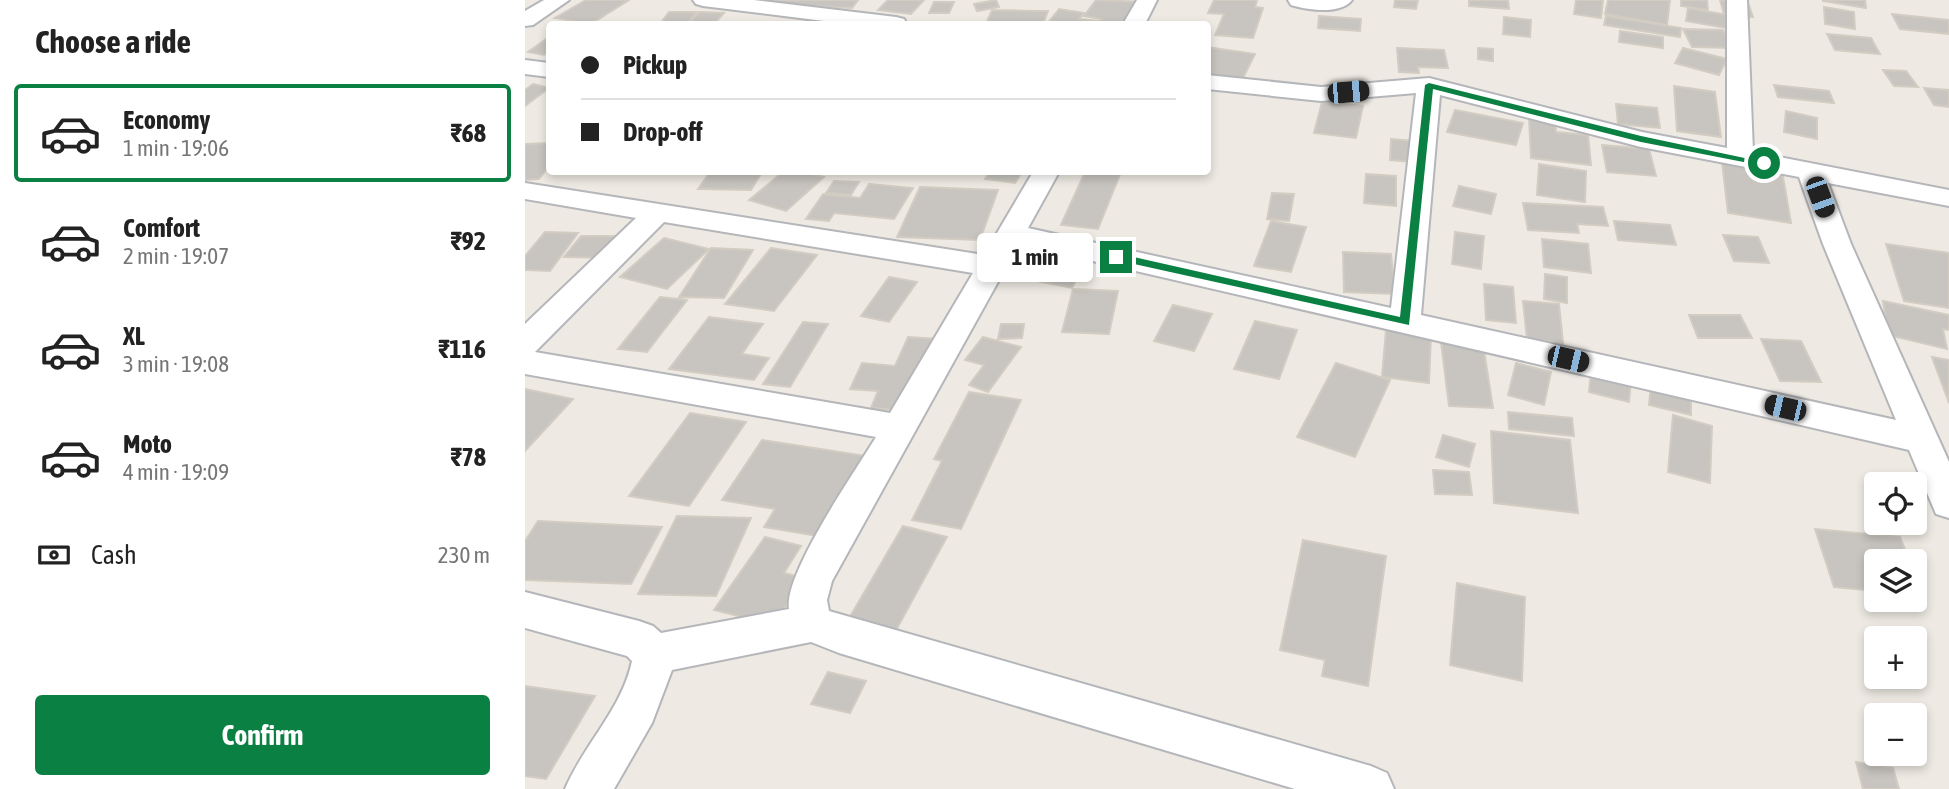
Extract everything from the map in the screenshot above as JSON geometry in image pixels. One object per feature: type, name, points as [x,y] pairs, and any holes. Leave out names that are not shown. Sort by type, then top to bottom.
[{"type":"street","points":[[525,20],[555,0]]},
{"type":"street","points":[[703,0],[872,21]]},
{"type":"street","points":[[1136,21],[1147,0]]},
{"type":"street","points":[[1298,1],[1333,3],[1342,0]]},
{"type":"street","points":[[1737,0],[1740,158]]},
{"type":"street","points":[[525,67],[546,70]]},
{"type":"street","points":[[1211,82],[1321,94],[1429,85],[1641,139],[1949,198]]},
{"type":"street","points":[[1405,322],[1429,85]]},
{"type":"street","points":[[1811,173],[1837,244],[1949,503]]},
{"type":"street","points":[[811,623],[807,600],[814,577],[1044,175]]},
{"type":"street","points":[[525,191],[993,266]]},
{"type":"street","points":[[525,343],[658,212]]},
{"type":"street","points":[[1011,233],[1921,439]]},
{"type":"street","points":[[525,362],[901,428]]},
{"type":"street","points":[[525,610],[639,640],[654,654]]},
{"type":"street","points":[[654,654],[811,623],[852,638],[1371,789]]},
{"type":"street","points":[[588,789],[636,709],[651,678],[654,654]]},
{"type":"building","points":[[586,0],[629,0],[596,21],[555,18]]},
{"type":"building","points":[[770,0],[858,0],[852,8],[767,4]]},
{"type":"building","points":[[888,0],[924,0],[911,14],[878,10]]},
{"type":"building","points":[[996,0],[999,7],[977,11],[974,4]]},
{"type":"building","points":[[1096,0],[1144,2],[1131,21],[1099,21],[1102,19],[1084,16]]},
{"type":"building","points":[[1214,0],[1257,0],[1255,7],[1263,8],[1253,38],[1215,35],[1224,14],[1208,13]]},
{"type":"building","points":[[1395,0],[1418,0],[1416,9],[1394,7]]},
{"type":"building","points":[[1469,0],[1508,0],[1509,9],[1469,6]]},
{"type":"building","points":[[1576,0],[1603,0],[1601,18],[1574,14]]},
{"type":"building","points":[[1608,0],[1670,0],[1667,25],[1605,14]]},
{"type":"building","points":[[1681,0],[1707,0],[1708,10],[1681,6]]},
{"type":"building","points":[[1720,0],[1747,0],[1753,17],[1724,14]]},
{"type":"building","points":[[1865,0],[1866,8],[1823,1]]},
{"type":"building","points":[[934,2],[954,2],[949,13],[929,13]]},
{"type":"building","points":[[1824,7],[1854,12],[1855,29],[1825,24]]},
{"type":"building","points":[[1688,8],[1739,17],[1738,30],[1686,21]]},
{"type":"building","points":[[1059,9],[1084,13],[1079,19],[1099,21],[1049,21]]},
{"type":"building","points":[[992,10],[1048,11],[1044,21],[987,21]]},
{"type":"building","points":[[669,12],[696,12],[689,21],[662,21]]},
{"type":"building","points":[[699,12],[724,13],[717,21],[691,21]]},
{"type":"building","points":[[1892,14],[1949,20],[1949,34],[1900,29]]},
{"type":"building","points":[[1319,16],[1361,19],[1360,31],[1318,28]]},
{"type":"building","points":[[1606,16],[1681,28],[1680,37],[1604,25]]},
{"type":"building","points":[[1504,17],[1531,20],[1530,37],[1503,34]]},
{"type":"building","points":[[809,18],[836,20],[835,21],[806,21]]},
{"type":"building","points":[[1683,29],[1723,30],[1733,48],[1692,47]]},
{"type":"building","points":[[1620,31],[1663,37],[1663,48],[1619,42]]},
{"type":"building","points":[[1827,34],[1871,38],[1880,54],[1835,50]]},
{"type":"building","points":[[546,39],[544,55],[528,52]]},
{"type":"building","points":[[1211,48],[1255,54],[1241,82],[1211,78]]},
{"type":"building","points":[[1397,48],[1444,50],[1448,68],[1418,67],[1419,73],[1399,72]]},
{"type":"building","points":[[1478,48],[1493,49],[1493,61],[1478,59]]},
{"type":"building","points":[[1683,48],[1727,59],[1719,75],[1675,63]]},
{"type":"building","points":[[1883,70],[1906,71],[1918,87],[1894,86]]},
{"type":"building","points":[[533,84],[546,87],[546,90],[525,106],[525,90]]},
{"type":"building","points":[[1774,85],[1829,91],[1834,103],[1778,97]]},
{"type":"building","points":[[1674,86],[1715,92],[1721,137],[1677,131]]},
{"type":"building","points":[[1924,88],[1949,90],[1949,107],[1934,105]]},
{"type":"building","points":[[1322,102],[1363,106],[1356,138],[1314,133]]},
{"type":"building","points":[[1616,104],[1657,108],[1660,128],[1618,124]]},
{"type":"building","points":[[1455,110],[1523,123],[1516,145],[1447,132]]},
{"type":"building","points":[[1786,111],[1817,118],[1817,139],[1784,132]]},
{"type":"building","points":[[1529,118],[1555,120],[1556,132],[1588,135],[1591,165],[1531,158]]},
{"type":"building","points":[[1391,139],[1413,141],[1412,162],[1390,160]]},
{"type":"building","points":[[546,143],[546,170],[539,179],[525,180],[525,144]]},
{"type":"building","points":[[1602,145],[1649,149],[1656,176],[1607,172]]},
{"type":"building","points":[[1722,162],[1782,171],[1791,223],[1728,213]]},
{"type":"building","points":[[1539,164],[1586,171],[1585,202],[1537,195]]},
{"type":"building","points":[[1366,174],[1396,176],[1396,206],[1364,203]]},
{"type":"building","points":[[708,175],[760,175],[751,190],[698,189]]},
{"type":"building","points":[[779,175],[824,177],[786,211],[749,200]]},
{"type":"building","points":[[988,175],[1020,175],[1015,183],[985,179]]},
{"type":"building","points":[[1084,175],[1120,175],[1098,229],[1061,225]]},
{"type":"building","points":[[834,181],[859,182],[851,195],[826,193]]},
{"type":"building","points":[[869,184],[913,188],[894,219],[834,213],[829,221],[806,219],[823,194],[860,198]]},
{"type":"building","points":[[1459,186],[1496,194],[1491,214],[1453,206]]},
{"type":"building","points":[[920,187],[998,190],[980,240],[897,237]]},
{"type":"building","points":[[1272,193],[1294,194],[1289,221],[1267,219]]},
{"type":"building","points":[[1523,203],[1603,207],[1608,226],[1577,224],[1579,233],[1528,230]]},
{"type":"building","points":[[1271,221],[1306,227],[1291,272],[1254,266]]},
{"type":"building","points":[[1614,221],[1670,225],[1676,245],[1618,240]]},
{"type":"building","points":[[545,232],[578,233],[550,271],[525,270],[525,256]]},
{"type":"building","points":[[1455,232],[1484,236],[1481,269],[1452,264]]},
{"type":"building","points":[[1723,235],[1758,237],[1769,263],[1734,261]]},
{"type":"building","points":[[581,236],[631,236],[615,258],[564,257]]},
{"type":"building","points":[[664,238],[709,249],[667,289],[620,277]]},
{"type":"building","points":[[1542,239],[1588,244],[1591,273],[1544,267]]},
{"type":"building","points":[[1886,244],[1949,253],[1949,308],[1904,301]]},
{"type":"building","points":[[711,248],[753,250],[724,298],[679,297]]},
{"type":"building","points":[[771,248],[817,255],[774,311],[725,304]]},
{"type":"building","points":[[1343,252],[1391,254],[1395,294],[1344,292]]},
{"type":"building","points":[[1039,260],[1083,268],[1072,288],[1027,279]]},
{"type":"building","points":[[1545,274],[1567,277],[1567,303],[1544,299]]},
{"type":"building","points":[[889,277],[917,282],[889,322],[861,316]]},
{"type":"building","points":[[1484,284],[1513,287],[1516,323],[1486,320]]},
{"type":"building","points":[[1073,289],[1118,291],[1109,334],[1062,332]]},
{"type":"building","points":[[660,297],[687,300],[647,352],[618,349]]},
{"type":"building","points":[[1523,301],[1559,304],[1563,343],[1527,339]]},
{"type":"building","points":[[1883,301],[1949,315],[1949,330],[1943,329],[1947,349],[1888,335]]},
{"type":"building","points":[[1173,305],[1212,314],[1194,351],[1154,341]]},
{"type":"building","points":[[1689,315],[1740,315],[1752,338],[1698,338]]},
{"type":"building","points":[[709,317],[763,324],[742,354],[769,358],[754,380],[669,369]]},
{"type":"building","points":[[1255,321],[1297,330],[1279,379],[1234,369]]},
{"type":"building","points":[[803,322],[828,324],[790,387],[763,384]]},
{"type":"building","points":[[1001,324],[1024,324],[1022,338],[998,339]]},
{"type":"building","points":[[1386,330],[1431,335],[1429,383],[1382,377]]},
{"type":"building","points":[[908,337],[938,339],[907,411],[871,408],[878,391],[850,389],[862,363],[895,366]]},
{"type":"building","points":[[983,337],[1021,347],[988,392],[969,385],[984,365],[965,360]]},
{"type":"building","points":[[1761,339],[1801,341],[1821,382],[1780,381]]},
{"type":"building","points":[[1441,342],[1483,344],[1493,408],[1449,406]]},
{"type":"building","points":[[1932,357],[1949,360],[1949,403]]},
{"type":"building","points":[[1336,363],[1390,380],[1355,457],[1297,437]]},
{"type":"building","points":[[1516,363],[1551,372],[1544,405],[1508,395]]},
{"type":"building","points":[[1591,372],[1631,381],[1629,402],[1589,392]]},
{"type":"building","points":[[1651,384],[1691,394],[1691,415],[1649,405]]},
{"type":"building","points":[[525,389],[573,399],[525,451]]},
{"type":"building","points":[[969,392],[1021,400],[961,529],[912,520],[942,461],[934,459]]},
{"type":"building","points":[[1508,412],[1572,418],[1574,436],[1509,429]]},
{"type":"building","points":[[690,413],[746,422],[689,506],[629,496]]},
{"type":"building","points":[[1673,415],[1712,426],[1710,483],[1668,472]]},
{"type":"building","points":[[1491,431],[1570,440],[1578,513],[1494,503]]},
{"type":"building","points":[[1443,435],[1475,444],[1469,467],[1436,457]]},
{"type":"building","points":[[762,440],[879,458],[835,539],[764,527],[775,509],[722,500]]},
{"type":"building","points":[[1433,470],[1469,472],[1472,495],[1435,494]]},
{"type":"building","points":[[677,516],[751,518],[716,596],[638,594]]},
{"type":"building","points":[[538,521],[662,527],[631,584],[525,580],[525,541]]},
{"type":"building","points":[[903,526],[947,537],[895,632],[848,620]]},
{"type":"building","points":[[1815,529],[1900,537],[1905,549],[1864,549],[1864,590],[1834,587]]},
{"type":"building","points":[[765,537],[801,546],[784,573],[804,578],[773,625],[714,610]]},
{"type":"building","points":[[1303,540],[1386,556],[1368,686],[1322,676],[1325,660],[1280,650]]},
{"type":"building","points":[[1457,583],[1525,597],[1522,681],[1450,665]]},
{"type":"building","points":[[828,672],[866,681],[850,713],[811,704]]},
{"type":"building","points":[[525,686],[595,696],[546,779],[525,776]]},
{"type":"building","points":[[1856,762],[1864,763],[1864,766],[1893,768],[1899,789],[1863,789]]},
{"type":"route","points":[[1116,257],[1405,322],[1429,85],[1641,139],[1764,163]]}]
